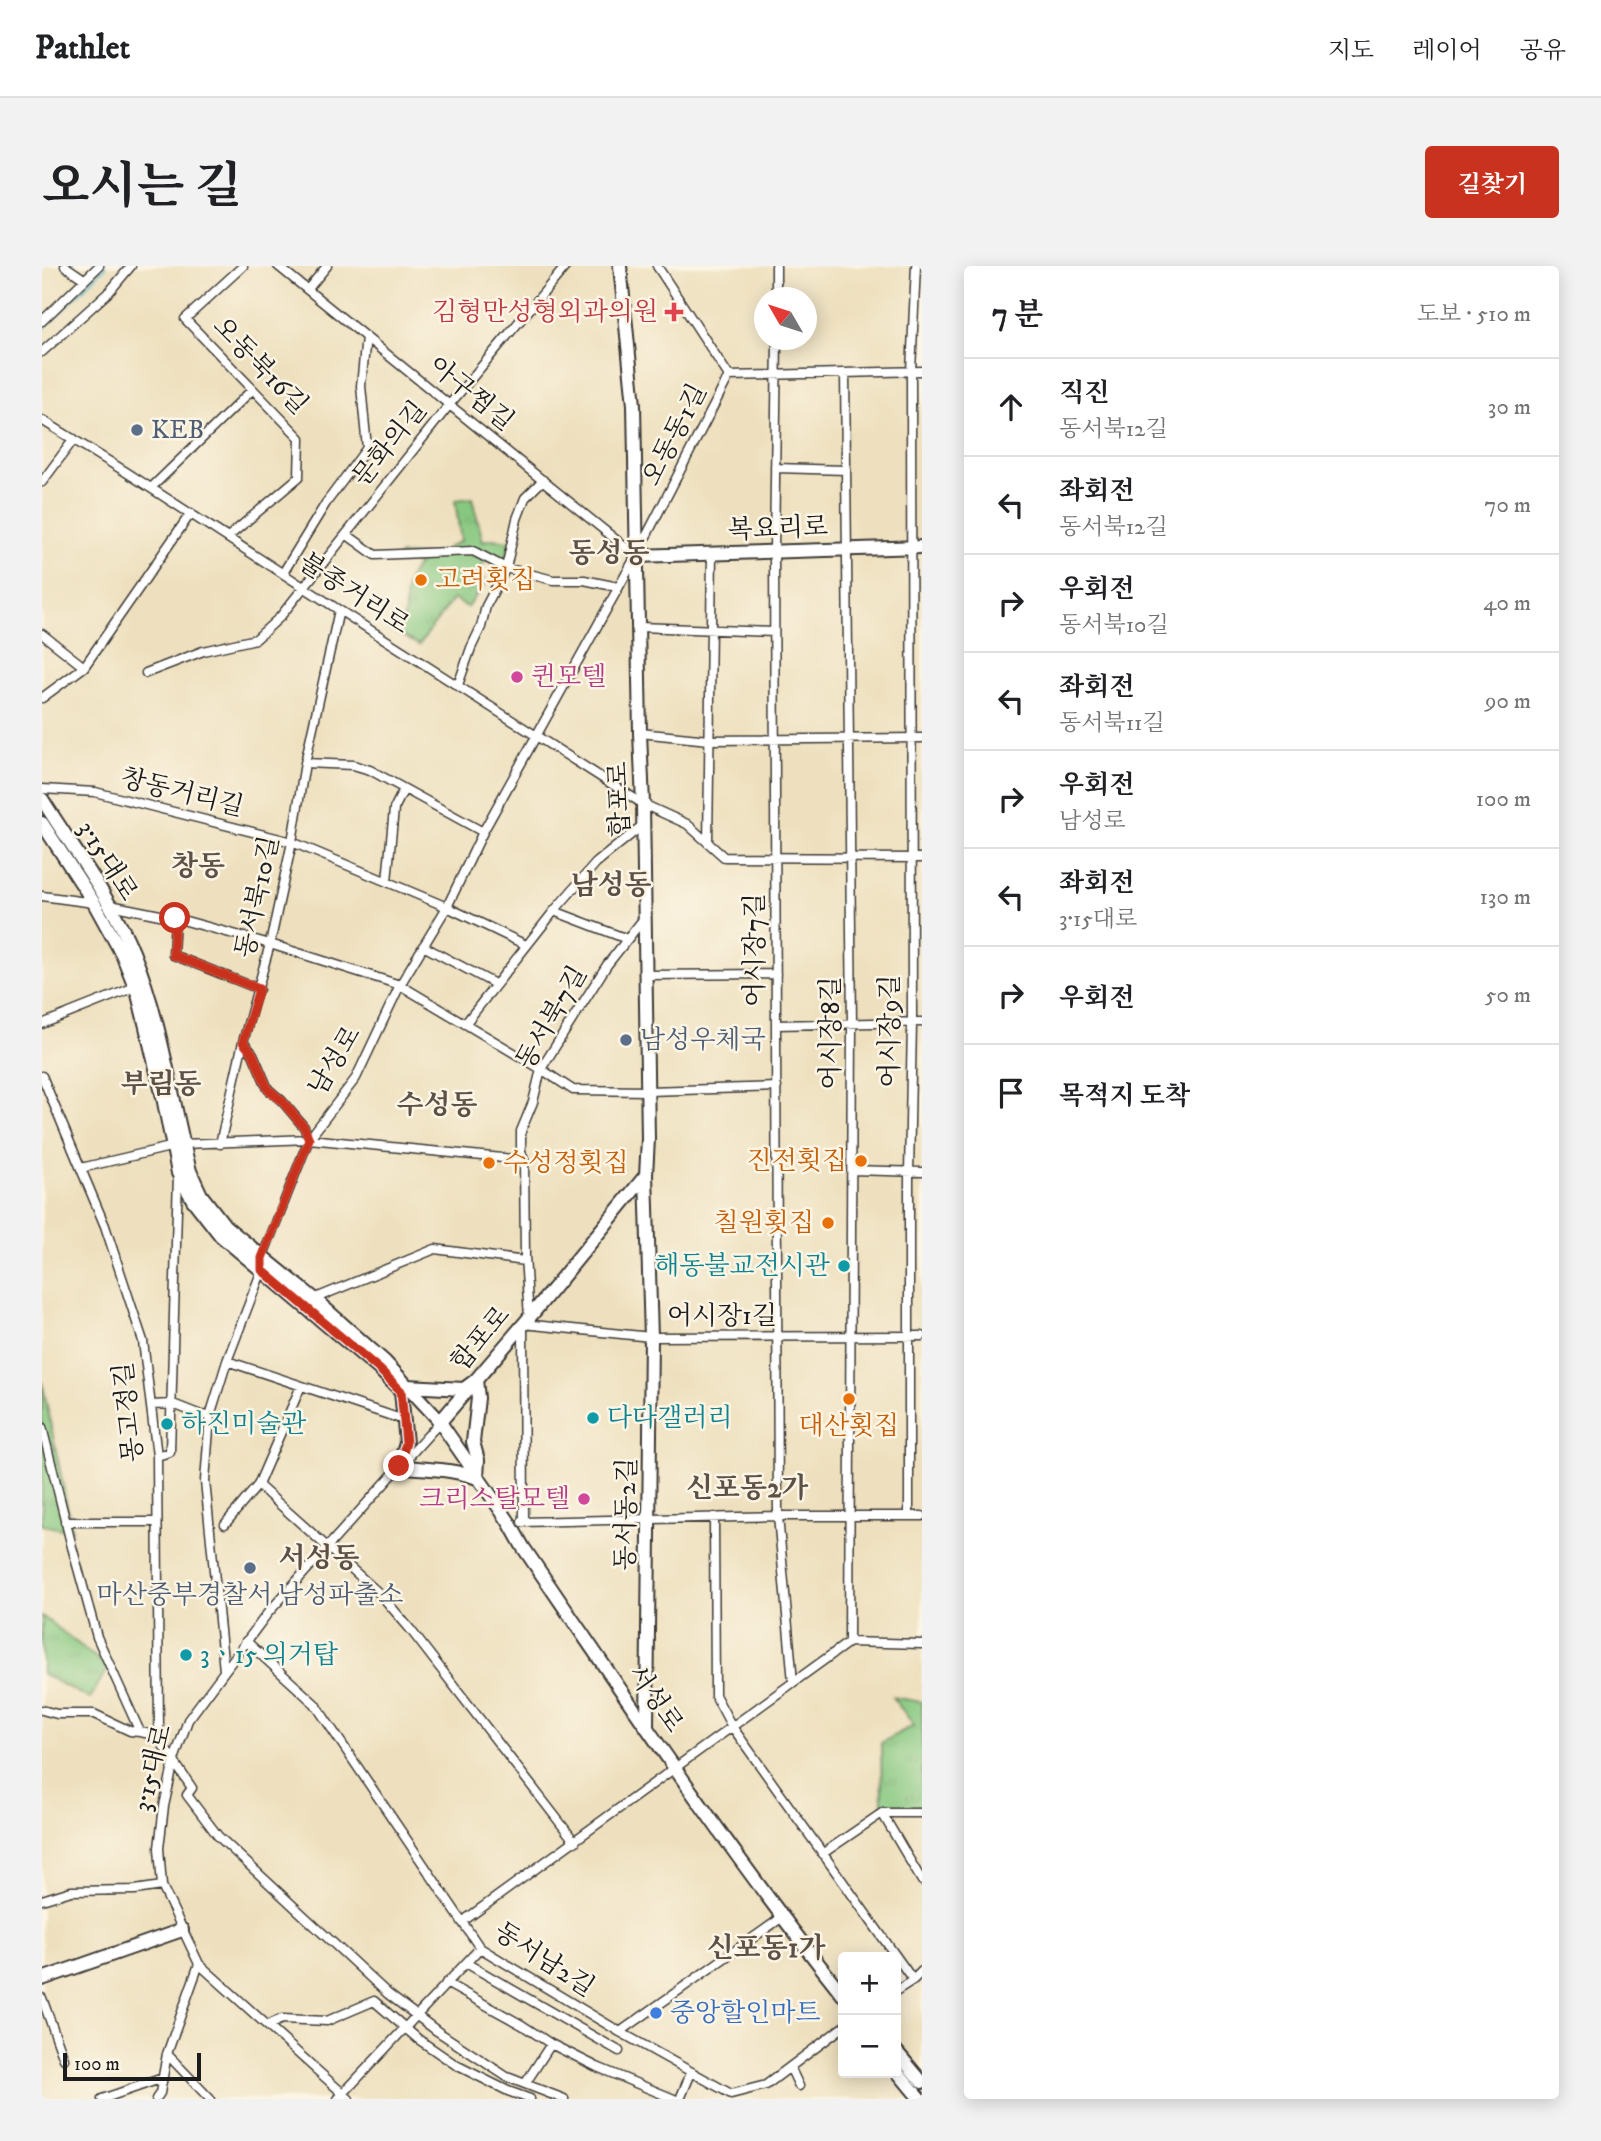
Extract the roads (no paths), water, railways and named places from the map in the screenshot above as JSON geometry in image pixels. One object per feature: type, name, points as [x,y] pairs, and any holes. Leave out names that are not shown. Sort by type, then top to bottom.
[{"type":"main road","name":"합포로","points":[[439,1423],[646,1175],[648,1091],[644,824],[639,733],[634,405],[620,266]]},
{"type":"main road","name":"복요리로","points":[[636,556],[916,547]]},
{"type":"main road","name":"3·15대로","points":[[42,799],[109,905],[132,950],[148,993],[174,1096],[178,1172],[193,1200],[221,1236],[262,1264],[385,1362],[404,1389],[439,1423]]},
{"type":"main road","name":"3·15대로","points":[[42,823],[94,904],[122,954],[135,986],[178,1145],[201,1195],[225,1226],[262,1264]]},
{"type":"main road","name":"동서동2길","points":[[646,1175],[651,1337],[647,1728]]},
{"type":"main road","points":[[476,1380],[478,1398],[473,1442],[478,1460],[477,1478],[448,1469],[427,1470],[399,1466],[406,1443],[404,1389],[416,1385],[464,1389],[476,1380]]},
{"type":"main road","name":"서성로","points":[[439,1423],[675,1768],[781,1917],[838,1990]]},
{"type":"main road","points":[[42,1979],[181,1930]]},
{"type":"main road","points":[[901,2057],[922,2082]]},
{"type":"main road","points":[[901,2076],[920,2099]]},
{"type":"street","points":[[65,266],[84,279]]},
{"type":"street","points":[[42,321],[99,266]]},
{"type":"street","points":[[42,352],[110,291],[131,266]]},
{"type":"street","name":"오동북16길","points":[[228,537],[299,477],[300,438],[185,319],[243,266]]},
{"type":"street","name":"아구찜길","points":[[278,266],[636,556]]},
{"type":"street","points":[[308,289],[327,266]]},
{"type":"street","name":"문화의길","points":[[146,673],[203,651],[256,639],[280,617],[450,404],[566,266]]},
{"type":"street","name":"오동동1길","points":[[636,556],[729,376],[657,266]]},
{"type":"street","points":[[776,266],[776,287]]},
{"type":"street","name":"어시장9길","points":[[909,1516],[911,738],[916,547],[911,371],[916,266]]},
{"type":"street","points":[[283,573],[326,503],[367,448],[361,386],[366,337]]},
{"type":"street","name":"어시장7길","points":[[777,350],[774,551],[778,1516],[793,1682]]},
{"type":"street","points":[[729,376],[922,371]]},
{"type":"street","name":"어시장8길","points":[[845,373],[852,1025],[849,1642]]},
{"type":"street","points":[[151,488],[253,389]]},
{"type":"street","name":"불종거리로","points":[[42,420],[643,804],[687,824],[724,857],[922,858]]},
{"type":"street","points":[[42,482],[74,439]]},
{"type":"street","points":[[775,468],[846,470]]},
{"type":"street","points":[[458,685],[481,627],[485,606],[506,568],[517,519],[525,498],[543,480]]},
{"type":"street","points":[[42,698],[84,667],[191,513]]},
{"type":"street","points":[[346,534],[375,555],[473,551],[506,568],[553,580],[584,580],[618,587]]},
{"type":"street","points":[[708,843],[712,553]]},
{"type":"street","name":"남성로","points":[[224,1671],[205,1482],[210,1416],[262,1264],[309,1139],[356,1078],[400,985],[447,907],[483,832],[636,556]]},
{"type":"street","name":"동서북10길","points":[[220,1144],[243,1042],[270,944],[292,842],[305,764],[339,610]]},
{"type":"street","points":[[639,627],[775,632]]},
{"type":"street","points":[[42,634],[84,667]]},
{"type":"street","points":[[639,733],[709,740],[922,738]]},
{"type":"street","points":[[305,764],[353,765],[370,770],[483,832]]},
{"type":"street","name":"창동거리길","points":[[42,789],[95,792],[292,842],[447,907],[526,945]]},
{"type":"street","points":[[387,881],[394,809],[404,789]]},
{"type":"street","points":[[465,1024],[526,945],[596,863],[644,824]]},
{"type":"street","points":[[42,896],[94,904]]},
{"type":"street","points":[[109,905],[175,918],[270,944],[400,985],[573,1090],[648,1091],[776,1087]]},
{"type":"street","points":[[554,911],[627,939]]},
{"type":"street","name":"동서북7길","points":[[524,1522],[526,1321],[524,1160],[521,1152],[521,1130],[533,1102],[541,1069],[607,965],[645,917]]},
{"type":"street","points":[[175,918],[173,955],[259,989]]},
{"type":"street","points":[[423,946],[495,984]]},
{"type":"street","points":[[646,975],[776,974]]},
{"type":"street","points":[[42,1024],[135,986]]},
{"type":"street","points":[[776,1026],[922,1022]]},
{"type":"street","points":[[243,1042],[253,1054],[268,1089],[304,1127],[309,1139]]},
{"type":"street","name":"몽고정길","points":[[42,1076],[105,1226],[143,1341],[156,1456],[159,1734],[174,1760]]},
{"type":"street","points":[[81,1168],[178,1145],[309,1139],[524,1160]]},
{"type":"street","points":[[852,1170],[922,1172]]},
{"type":"street","points":[[156,1456],[170,1452],[178,1172]]},
{"type":"street","points":[[308,1302],[435,1249],[525,1261]]},
{"type":"street","name":"어시장1길","points":[[526,1321],[651,1337],[922,1336]]},
{"type":"street","points":[[227,1361],[404,1420]]},
{"type":"street","points":[[225,1524],[258,1485],[301,1386]]},
{"type":"street","points":[[151,1405],[173,1404],[210,1416]]},
{"type":"street","name":"3·15대로","points":[[344,2097],[199,1964],[162,1886],[159,1848],[164,1806],[174,1760],[188,1720],[267,1614],[439,1423]]},
{"type":"street","points":[[42,1427],[97,1637],[140,1732]]},
{"type":"street","points":[[258,1485],[381,1595],[575,1842]]},
{"type":"street","points":[[509,1522],[922,1516]]},
{"type":"street","points":[[714,1517],[715,1695],[732,1726],[913,1980]]},
{"type":"street","points":[[65,1522],[157,1522]]},
{"type":"street","name":"동서남2길","points":[[246,1642],[315,1704],[480,1948],[620,2032],[731,2094],[766,2085],[838,2031]]},
{"type":"street","points":[[462,1922],[849,1642],[922,1644]]},
{"type":"street","points":[[42,1710],[57,1714],[94,1714],[130,1731],[156,1735],[191,1788],[187,1795],[218,1836],[388,1994],[507,2077],[564,2099]]},
{"type":"street","points":[[822,1854],[882,1812],[922,1813]]},
{"type":"street","points":[[882,1812],[922,1881]]},
{"type":"street","points":[[42,1900],[71,1891],[135,1890],[162,1886]]},
{"type":"street","points":[[620,2032],[781,1917]]},
{"type":"street","points":[[344,2097],[407,2028],[415,2015],[480,1948]]},
{"type":"street","points":[[466,1963],[619,2051]]},
{"type":"street","points":[[156,2099],[160,2094],[166,2054],[199,1964]]},
{"type":"street","points":[[901,1988],[922,1970]]},
{"type":"street","points":[[446,1983],[523,2025],[551,2044],[597,2067],[674,2099]]},
{"type":"street","points":[[42,1998],[64,2059]]},
{"type":"street","points":[[268,2025],[282,2019],[327,2021],[374,2000],[418,2039],[456,2065],[530,2099]]},
{"type":"street","points":[[525,2084],[551,2044]]},
{"type":"street","points":[[166,2054],[210,2099]]},
{"type":"street","points":[[790,2067],[799,2086]]},
{"type":"street","points":[[680,2099],[691,2073]]},
{"type":"street","points":[[102,2099],[163,2078]]},
{"type":"street","points":[[501,2099],[508,2091]]},
{"type":"waterway","points":[[42,330],[106,266]]},
{"type":"place","name":"김형만성형외과의원","points":[[674,312]]},
{"type":"place","name":"KEB","points":[[137,430]]},
{"type":"place","name":"고려횟집","points":[[421,580]]},
{"type":"place","name":"퀸모텔","points":[[517,677]]},
{"type":"place","name":"남성우체국","points":[[626,1040]]},
{"type":"place","name":"진전횟집","points":[[861,1161]]},
{"type":"place","name":"수성정횟집","points":[[489,1163]]},
{"type":"place","name":"칠원횟집","points":[[828,1223]]},
{"type":"place","name":"해동불교전시관","points":[[844,1266]]},
{"type":"place","name":"대산횟집","points":[[849,1399]]},
{"type":"place","name":"다다갤러리","points":[[593,1418]]},
{"type":"place","name":"하진미술관","points":[[167,1424]]},
{"type":"place","name":"크리스탈모텔","points":[[584,1499]]},
{"type":"place","name":"마산중부경찰서 남성파출소","points":[[250,1568]]},
{"type":"place","name":"3ㆍ15 의거탑","points":[[186,1655]]},
{"type":"place","name":"중앙할인마트","points":[[656,2013]]},
{"type":"district","name":"동성동","points":[[609,553]]},
{"type":"district","name":"창동","points":[[198,866]]},
{"type":"district","name":"남성동","points":[[611,885]]},
{"type":"district","name":"부림동","points":[[161,1084]]},
{"type":"district","name":"수성동","points":[[437,1105]]},
{"type":"district","name":"신포동2가","points":[[747,1488]]},
{"type":"district","name":"서성동","points":[[319,1558]]},
{"type":"district","name":"신포동1가","points":[[766,1948]]}]
